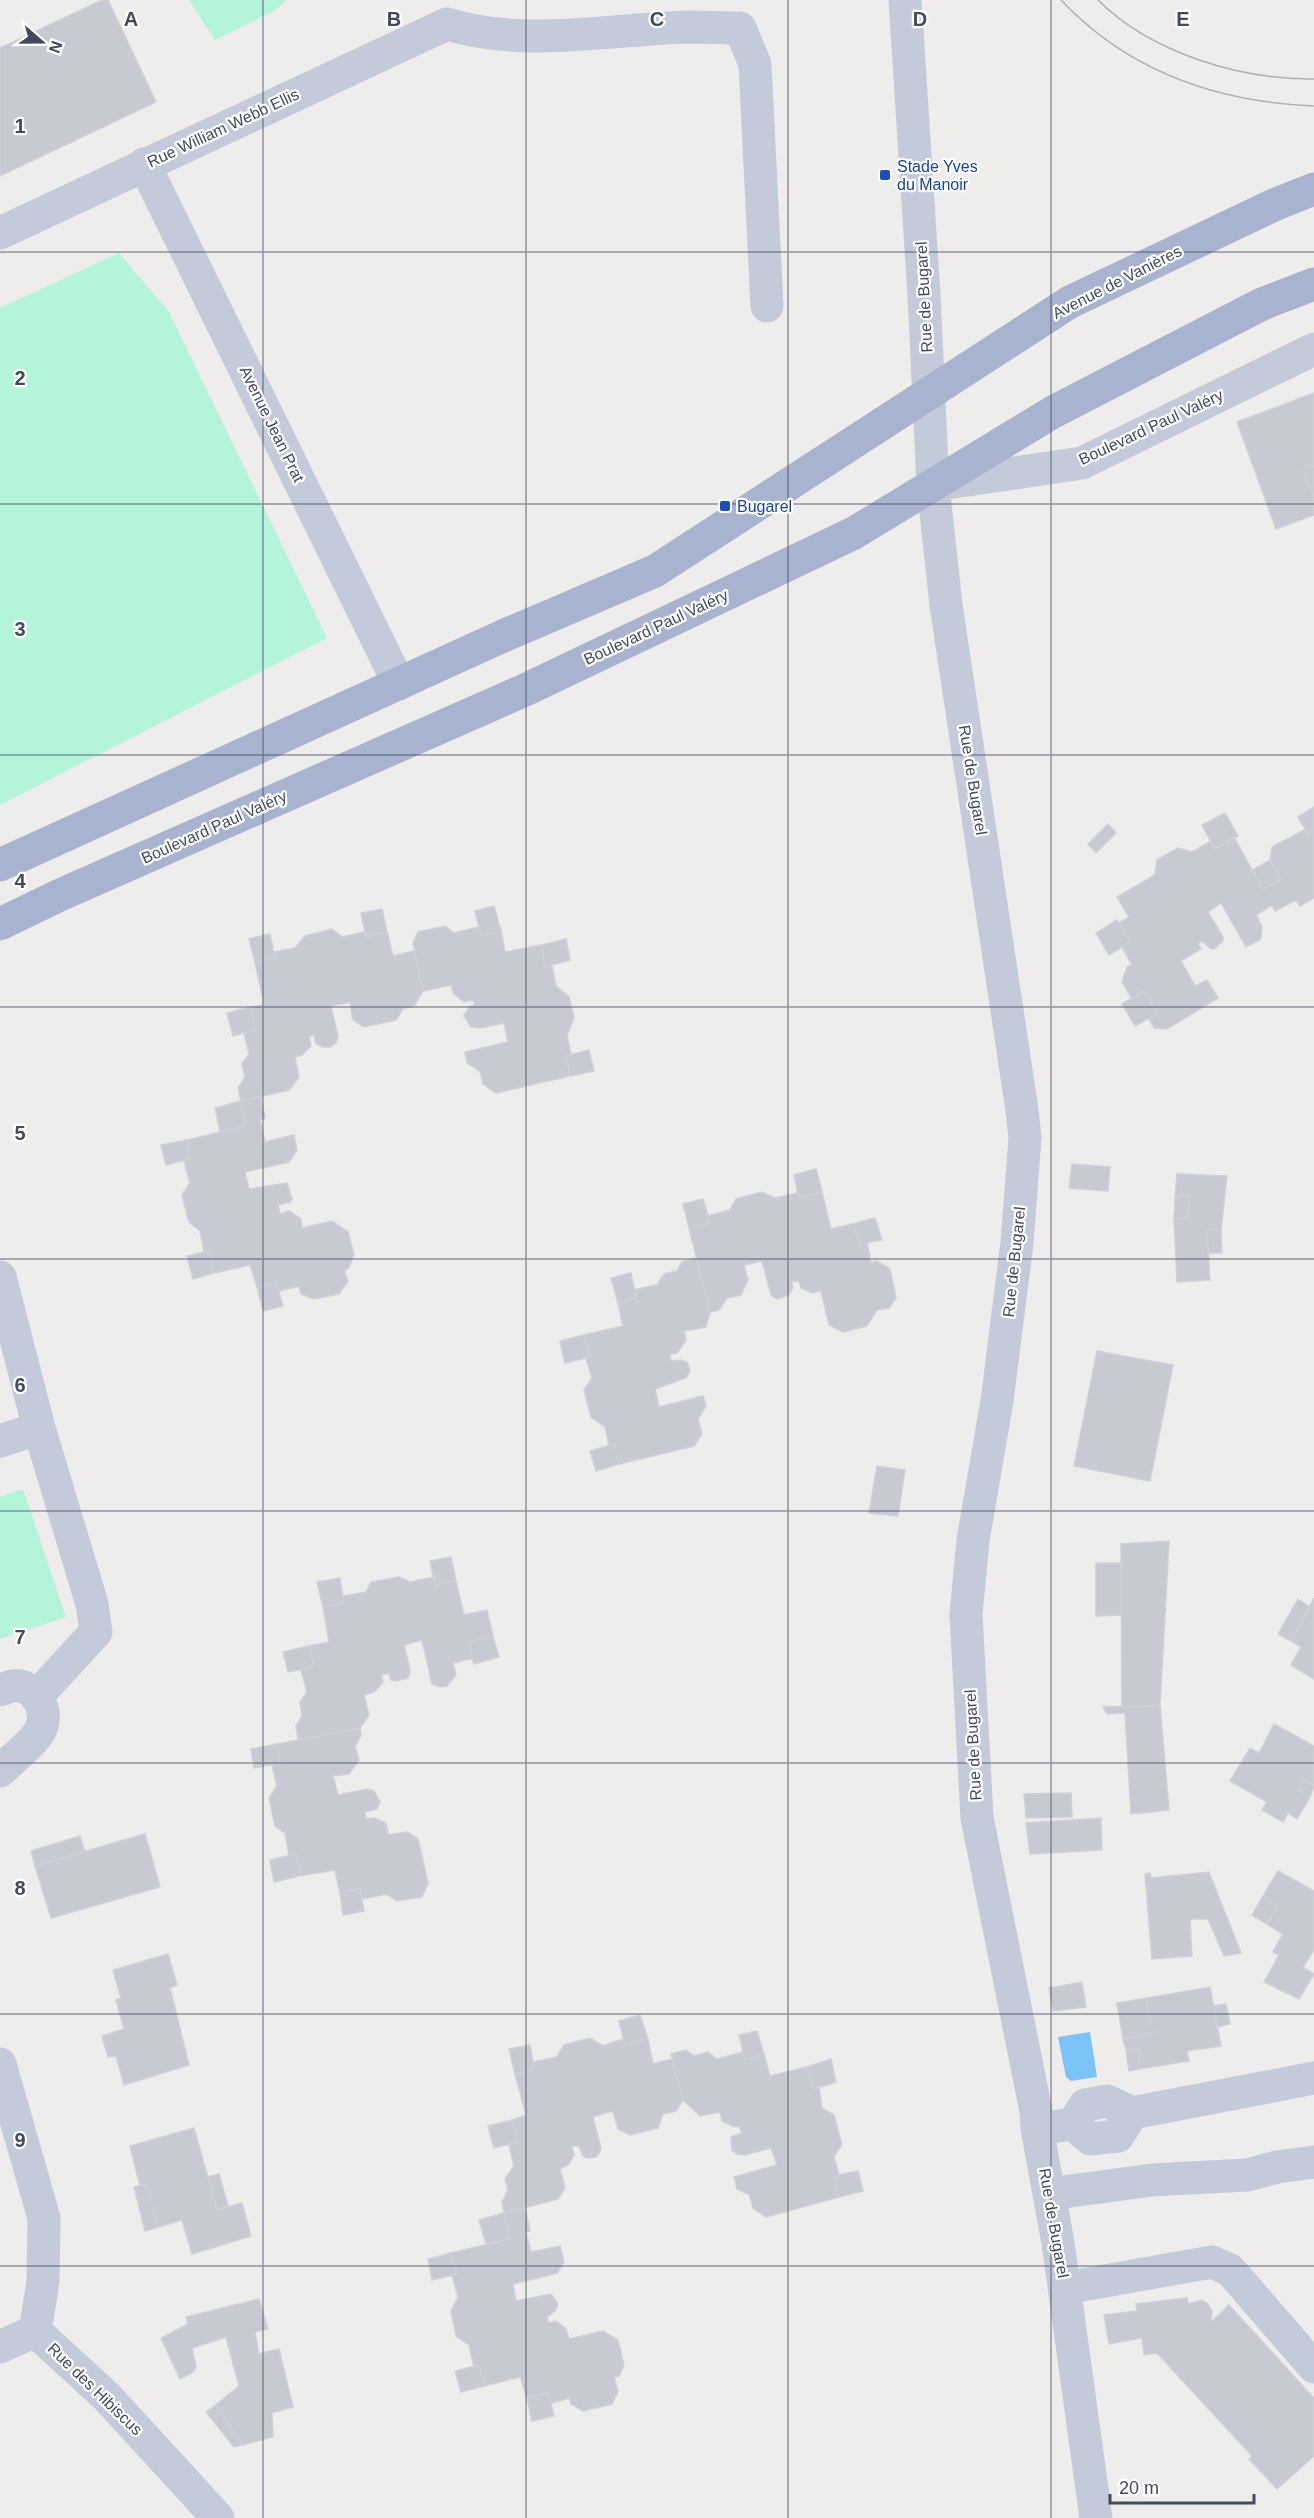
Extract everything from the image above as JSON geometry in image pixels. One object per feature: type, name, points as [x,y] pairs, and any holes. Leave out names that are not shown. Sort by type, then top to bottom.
[{"type":"main road","name":"Avenue de Vanières","points":[[929,392],[1070,302],[1274,205],[1314,189]]},
{"type":"main road","points":[[933,485],[1053,412],[1262,304],[1314,284]]},
{"type":"main road","points":[[0,865],[503,636],[656,571],[850,446],[929,392]]},
{"type":"main road","name":"Boulevard Paul Valéry","points":[[0,924],[525,690],[854,533],[933,485]]},
{"type":"street","name":"Rue de Bugarel","points":[[905,0],[933,485],[946,605],[1025,1138],[1017,1243],[997,1401],[973,1540],[966,1614],[977,1818],[1036,2111],[1065,2288],[1096,2518]]},
{"type":"street","name":"Rue William Webb Ellis","points":[[0,233],[451,12]]},
{"type":"street","points":[[451,12],[466,30],[567,36],[688,27],[740,28],[755,64],[767,306]]},
{"type":"street","name":"Avenue Jean Prat","points":[[144,164],[399,684]]},
{"type":"street","name":"Boulevard Paul Valéry","points":[[933,485],[1082,463],[1314,348]]},
{"type":"street","points":[[0,1277],[39,1428],[92,1604],[96,1632],[36,1696]]},
{"type":"street","points":[[0,1440],[39,1428]]},
{"type":"street","points":[[0,1690],[14,1686],[27,1688],[42,1704],[42,1727],[0,1771]]},
{"type":"street","name":"Rue des Hibiscus","points":[[0,2064],[44,2218],[44,2282],[35,2331],[106,2396],[218,2518]]},
{"type":"street","points":[[1037,2128],[1073,2124],[1085,2105],[1107,2101],[1132,2113],[1314,2078]]},
{"type":"street","points":[[1049,2194],[1152,2180],[1247,2175],[1276,2167],[1314,2162]]},
{"type":"street","points":[[1065,2288],[1212,2262],[1230,2270],[1314,2367]]},
{"type":"street","points":[[0,2347],[35,2331]]},
{"type":"green space","points":[[189,0],[287,0],[274,11],[215,40]]},
{"type":"green space","points":[[119,253],[169,312],[327,638],[0,805],[0,308]]},
{"type":"green space","points":[[23,1489],[66,1617],[0,1639],[0,1497]]},
{"type":"water","points":[[1090,2032],[1097,2077],[1071,2081],[1066,2077],[1058,2037]]},
{"type":"building","points":[[102,0],[108,0],[156,102],[0,176],[0,48]]},
{"type":"building","points":[[1314,393],[1314,465],[1303,469],[1314,498],[1314,515],[1276,529],[1237,422]]},
{"type":"building","points":[[1314,465],[1314,498],[1303,469]]},
{"type":"building","points":[[1314,807],[1314,835],[1310,837],[1298,817]]},
{"type":"building","points":[[1225,813],[1238,836],[1215,849],[1202,825]]},
{"type":"building","points":[[1108,824],[1116,833],[1096,853],[1088,844]]},
{"type":"building","points":[[1306,829],[1310,837],[1314,835],[1314,898],[1300,906],[1296,900],[1275,911],[1272,905],[1256,915],[1262,927],[1261,939],[1246,947],[1221,903],[1208,912],[1223,937],[1223,941],[1214,949],[1202,941],[1198,944],[1201,949],[1181,961],[1195,986],[1207,980],[1218,998],[1167,1029],[1154,1028],[1149,1019],[1157,1014],[1144,991],[1132,999],[1122,982],[1127,967],[1132,965],[1122,947],[1130,942],[1119,923],[1129,917],[1117,897],[1155,875],[1157,860],[1178,848],[1192,852],[1211,841],[1215,849],[1234,837],[1263,890],[1281,879],[1270,860],[1272,847]]},
{"type":"building","points":[[1270,860],[1281,879],[1263,890],[1252,870]]},
{"type":"building","points":[[494,906],[501,931],[481,936],[475,911]]},
{"type":"building","points":[[382,909],[387,932],[366,937],[361,913]]},
{"type":"building","points":[[1117,920],[1130,942],[1109,955],[1096,933]]},
{"type":"building","points":[[445,926],[454,933],[479,927],[481,936],[501,931],[505,952],[541,945],[545,967],[552,966],[556,986],[569,997],[574,1018],[567,1035],[571,1054],[566,1056],[570,1076],[496,1093],[483,1084],[480,1071],[467,1063],[465,1052],[508,1042],[504,1023],[480,1028],[471,1027],[464,1016],[469,1007],[475,1004],[473,1000],[464,1002],[454,994],[451,985],[423,991],[413,943],[418,932]]},
{"type":"building","points":[[332,929],[342,937],[364,932],[366,937],[387,932],[393,956],[414,951],[423,991],[414,1006],[403,1009],[396,1020],[364,1027],[353,1020],[350,1002],[331,1006],[338,1037],[336,1043],[330,1047],[323,1047],[316,1044],[314,1035],[309,1036],[311,1046],[302,1055],[295,1057],[299,1077],[289,1090],[241,1101],[238,1088],[245,1077],[242,1064],[249,1054],[244,1033],[255,1030],[251,1007],[264,1005],[255,962],[275,958],[274,952],[295,948],[305,936]]},
{"type":"building","points":[[270,934],[275,958],[255,962],[249,939]]},
{"type":"building","points":[[566,939],[570,960],[545,967],[541,945]]},
{"type":"building","points":[[1144,991],[1157,1014],[1135,1026],[1122,1004]]},
{"type":"building","points":[[251,1007],[255,1030],[233,1036],[227,1013]]},
{"type":"building","points":[[589,1050],[594,1071],[570,1076],[566,1056]]},
{"type":"building","points":[[261,1097],[265,1118],[260,1120],[265,1142],[294,1135],[297,1150],[289,1162],[245,1172],[249,1189],[287,1183],[292,1199],[290,1202],[278,1205],[280,1214],[289,1211],[301,1219],[302,1228],[332,1221],[348,1232],[354,1255],[348,1269],[344,1270],[348,1281],[339,1294],[314,1299],[301,1294],[299,1286],[279,1291],[276,1283],[257,1287],[250,1265],[214,1273],[210,1251],[204,1252],[200,1231],[189,1222],[182,1195],[190,1183],[184,1161],[190,1159],[187,1140],[246,1126],[241,1101]]},
{"type":"building","points":[[241,1101],[246,1126],[220,1132],[215,1108]]},
{"type":"building","points":[[187,1140],[190,1159],[166,1165],[161,1145]]},
{"type":"building","points":[[1072,1164],[1110,1167],[1108,1191],[1069,1188]]},
{"type":"building","points":[[816,1169],[822,1192],[799,1198],[794,1175]]},
{"type":"building","points":[[1177,1174],[1227,1176],[1221,1230],[1207,1229],[1210,1280],[1177,1282],[1174,1218],[1187,1219],[1190,1196],[1178,1195],[1175,1198]]},
{"type":"building","points":[[762,1192],[775,1198],[798,1193],[799,1198],[822,1192],[831,1229],[853,1224],[859,1244],[867,1242],[871,1263],[877,1261],[890,1269],[896,1298],[889,1308],[877,1310],[867,1326],[843,1332],[829,1325],[821,1291],[812,1293],[801,1288],[799,1281],[791,1282],[793,1288],[789,1295],[777,1299],[771,1295],[762,1261],[744,1265],[748,1280],[741,1295],[727,1298],[719,1310],[710,1312],[689,1228],[710,1223],[707,1216],[730,1210],[736,1199]]},
{"type":"building","points":[[1178,1195],[1190,1196],[1187,1219],[1174,1218],[1175,1198]]},
{"type":"building","points":[[703,1199],[710,1223],[689,1228],[683,1204]]},
{"type":"building","points":[[875,1218],[882,1240],[859,1244],[853,1224]]},
{"type":"building","points":[[1207,1229],[1221,1230],[1222,1253],[1208,1253]]},
{"type":"building","points":[[210,1251],[214,1273],[193,1279],[187,1256]]},
{"type":"building","points":[[696,1258],[710,1312],[706,1327],[684,1331],[686,1340],[677,1353],[670,1354],[671,1361],[687,1362],[690,1371],[686,1378],[655,1389],[659,1407],[703,1396],[706,1406],[698,1419],[702,1434],[694,1446],[619,1464],[614,1444],[609,1446],[605,1427],[591,1417],[584,1390],[592,1378],[586,1358],[590,1357],[584,1335],[623,1326],[618,1303],[636,1298],[633,1290],[657,1285],[664,1274],[677,1271],[682,1262]]},
{"type":"building","points":[[631,1273],[636,1298],[618,1303],[611,1278]]},
{"type":"building","points":[[276,1283],[283,1306],[263,1311],[257,1287]]},
{"type":"building","points":[[584,1335],[590,1357],[565,1363],[560,1341]]},
{"type":"building","points":[[1097,1351],[1173,1365],[1150,1481],[1074,1466]]},
{"type":"building","points":[[614,1444],[619,1464],[596,1471],[590,1451]]},
{"type":"building","points":[[877,1466],[905,1470],[898,1516],[869,1513]]},
{"type":"building","points":[[1169,1541],[1160,1705],[1122,1707],[1121,1544]]},
{"type":"building","points":[[451,1557],[456,1581],[435,1585],[430,1561]]},
{"type":"building","points":[[1096,1563],[1121,1563],[1121,1615],[1096,1616]]},
{"type":"building","points":[[399,1577],[410,1582],[435,1577],[435,1585],[456,1581],[464,1615],[487,1610],[493,1636],[468,1642],[473,1658],[453,1663],[456,1675],[447,1686],[440,1687],[432,1684],[422,1640],[404,1645],[410,1670],[408,1678],[395,1681],[391,1680],[389,1673],[381,1675],[383,1682],[374,1692],[364,1695],[369,1715],[360,1728],[298,1740],[296,1726],[302,1716],[300,1702],[307,1692],[301,1670],[314,1667],[309,1646],[329,1642],[323,1607],[344,1603],[343,1596],[366,1592],[371,1582]]},
{"type":"building","points":[[340,1578],[344,1603],[323,1607],[317,1582]]},
{"type":"building","points":[[1314,1598],[1314,1679],[1291,1665],[1301,1647],[1291,1641]]},
{"type":"building","points":[[1298,1599],[1310,1607],[1291,1641],[1278,1634]]},
{"type":"building","points":[[493,1636],[499,1657],[474,1664],[468,1642]]},
{"type":"building","points":[[309,1646],[314,1667],[288,1672],[283,1652]]},
{"type":"building","points":[[1160,1705],[1169,1810],[1131,1814],[1125,1713],[1107,1714],[1103,1707]]},
{"type":"building","points":[[1274,1724],[1314,1746],[1314,1786],[1303,1780],[1298,1790],[1310,1797],[1297,1819],[1288,1813],[1283,1822],[1262,1810],[1267,1802],[1230,1781],[1250,1748],[1259,1753]]},
{"type":"building","points":[[360,1728],[361,1736],[355,1746],[359,1760],[349,1774],[333,1776],[338,1795],[367,1789],[374,1791],[380,1802],[377,1809],[364,1812],[367,1819],[375,1818],[386,1823],[388,1835],[407,1832],[418,1839],[428,1883],[422,1897],[397,1901],[386,1894],[362,1899],[360,1888],[340,1893],[335,1870],[300,1876],[296,1854],[289,1856],[285,1833],[275,1826],[269,1798],[277,1786],[272,1765],[280,1763],[277,1744]]},
{"type":"building","points":[[277,1744],[280,1763],[254,1768],[251,1749]]},
{"type":"building","points":[[1303,1780],[1314,1786],[1310,1797],[1298,1790]]},
{"type":"building","points":[[1071,1793],[1072,1817],[1026,1818],[1024,1794]]},
{"type":"building","points":[[1101,1818],[1102,1850],[1030,1854],[1026,1823]]},
{"type":"building","points":[[145,1834],[160,1887],[51,1918],[35,1866]]},
{"type":"building","points":[[80,1836],[85,1852],[35,1866],[31,1851]]},
{"type":"building","points":[[296,1854],[300,1876],[274,1882],[270,1860]]},
{"type":"building","points":[[1278,1871],[1314,1891],[1314,1950],[1303,1967],[1314,1974],[1299,1999],[1264,1982],[1279,1955],[1273,1952],[1283,1934],[1267,1924],[1278,1905],[1263,1896]]},
{"type":"building","points":[[1209,1872],[1241,1953],[1224,1956],[1208,1919],[1190,1919],[1192,1956],[1152,1959],[1145,1874],[1150,1873],[1151,1878]]},
{"type":"building","points":[[360,1888],[364,1911],[343,1915],[340,1893]]},
{"type":"building","points":[[1263,1896],[1278,1905],[1267,1924],[1252,1915]]},
{"type":"building","points":[[168,1954],[177,1985],[170,1988],[189,2065],[124,2085],[116,2056],[108,2057],[102,2036],[124,2029],[116,2000],[121,1998],[113,1970]]},
{"type":"building","points":[[1082,1982],[1086,2007],[1053,2011],[1049,1988]]},
{"type":"building","points":[[1210,1987],[1221,2046],[1187,2051],[1189,2061],[1140,2069],[1138,2048],[1126,2050],[1123,2039],[1153,2033],[1146,1998]]},
{"type":"building","points":[[1146,1998],[1153,2033],[1123,2039],[1117,2003]]},
{"type":"building","points":[[1226,2004],[1230,2024],[1217,2027],[1213,2006]]},
{"type":"building","points":[[640,2015],[648,2039],[625,2045],[619,2021]]},
{"type":"building","points":[[757,2031],[764,2054],[745,2060],[739,2035]]},
{"type":"building","points":[[590,2038],[603,2046],[623,2039],[625,2045],[648,2039],[653,2064],[672,2059],[683,2100],[676,2111],[663,2114],[658,2128],[630,2135],[618,2129],[613,2111],[593,2117],[601,2149],[596,2157],[587,2158],[583,2156],[579,2146],[572,2146],[574,2155],[568,2165],[560,2169],[565,2188],[558,2199],[504,2213],[502,2202],[508,2190],[505,2179],[514,2166],[509,2145],[517,2142],[512,2120],[526,2115],[515,2074],[534,2069],[533,2062],[557,2057],[564,2045]]},
{"type":"building","points":[[530,2045],[534,2069],[515,2074],[509,2049]]},
{"type":"building","points":[[1138,2048],[1140,2069],[1129,2071],[1126,2050]]},
{"type":"building","points":[[686,2050],[694,2056],[708,2052],[717,2059],[743,2052],[745,2060],[764,2054],[770,2076],[807,2067],[814,2089],[819,2087],[822,2108],[834,2115],[842,2145],[834,2156],[839,2176],[834,2176],[839,2197],[766,2217],[753,2208],[749,2194],[737,2189],[734,2177],[777,2165],[771,2148],[744,2155],[737,2154],[732,2150],[731,2137],[742,2133],[739,2126],[734,2127],[722,2121],[720,2112],[700,2116],[683,2100],[671,2054]]},
{"type":"building","points":[[831,2059],[836,2082],[814,2089],[807,2067]]},
{"type":"building","points":[[512,2120],[517,2142],[494,2148],[488,2126]]},
{"type":"building","points":[[194,2128],[217,2210],[242,2203],[251,2236],[192,2254],[182,2220],[159,2227],[146,2184],[140,2186],[130,2146]]},
{"type":"building","points":[[858,2171],[863,2191],[839,2197],[834,2176]]},
{"type":"building","points":[[219,2174],[228,2206],[217,2210],[208,2177]]},
{"type":"building","points":[[146,2184],[159,2227],[145,2231],[134,2187]]},
{"type":"building","points":[[525,2208],[530,2231],[526,2232],[531,2252],[560,2246],[564,2262],[557,2273],[513,2284],[516,2301],[551,2294],[558,2304],[555,2311],[547,2317],[549,2323],[556,2321],[566,2329],[569,2339],[603,2331],[618,2340],[624,2365],[619,2376],[614,2377],[618,2391],[612,2404],[583,2411],[571,2404],[569,2398],[551,2403],[548,2393],[527,2398],[520,2377],[484,2386],[479,2365],[474,2367],[469,2345],[456,2336],[451,2311],[458,2297],[452,2275],[457,2274],[451,2253],[509,2239],[504,2213]]},
{"type":"building","points":[[504,2213],[509,2239],[486,2244],[479,2220]]},
{"type":"building","points":[[451,2253],[457,2274],[432,2280],[428,2259]]},
{"type":"building","points":[[1187,2298],[1188,2304],[1202,2300],[1208,2304],[1212,2311],[1211,2322],[1229,2305],[1314,2398],[1314,2456],[1277,2489],[1249,2459],[1252,2456],[1157,2353],[1144,2355],[1142,2338],[1109,2344],[1104,2315],[1137,2311],[1136,2304]]},
{"type":"building","points":[[259,2299],[268,2329],[255,2332],[259,2354],[279,2349],[293,2407],[272,2413],[273,2437],[242,2445],[216,2405],[239,2386],[226,2337],[192,2348],[196,2367],[192,2373],[180,2379],[161,2338],[188,2324],[186,2317]]},
{"type":"building","points":[[479,2365],[484,2386],[461,2392],[455,2371]]},
{"type":"building","points":[[548,2393],[554,2416],[532,2421],[527,2398]]},
{"type":"building","points":[[216,2405],[242,2445],[234,2447],[206,2412]]},
{"type":"tram line","points":[[1061,0],[1087,25],[1115,46],[1145,64],[1176,78],[1243,98],[1314,106]]},
{"type":"tram line","points":[[1098,0],[1144,35],[1198,60],[1257,75],[1314,79]]},
{"type":"place","name":"Stade Yves du Manoir","points":[[885,175]]},
{"type":"place","name":"Bugarel","points":[[725,506]]}]
